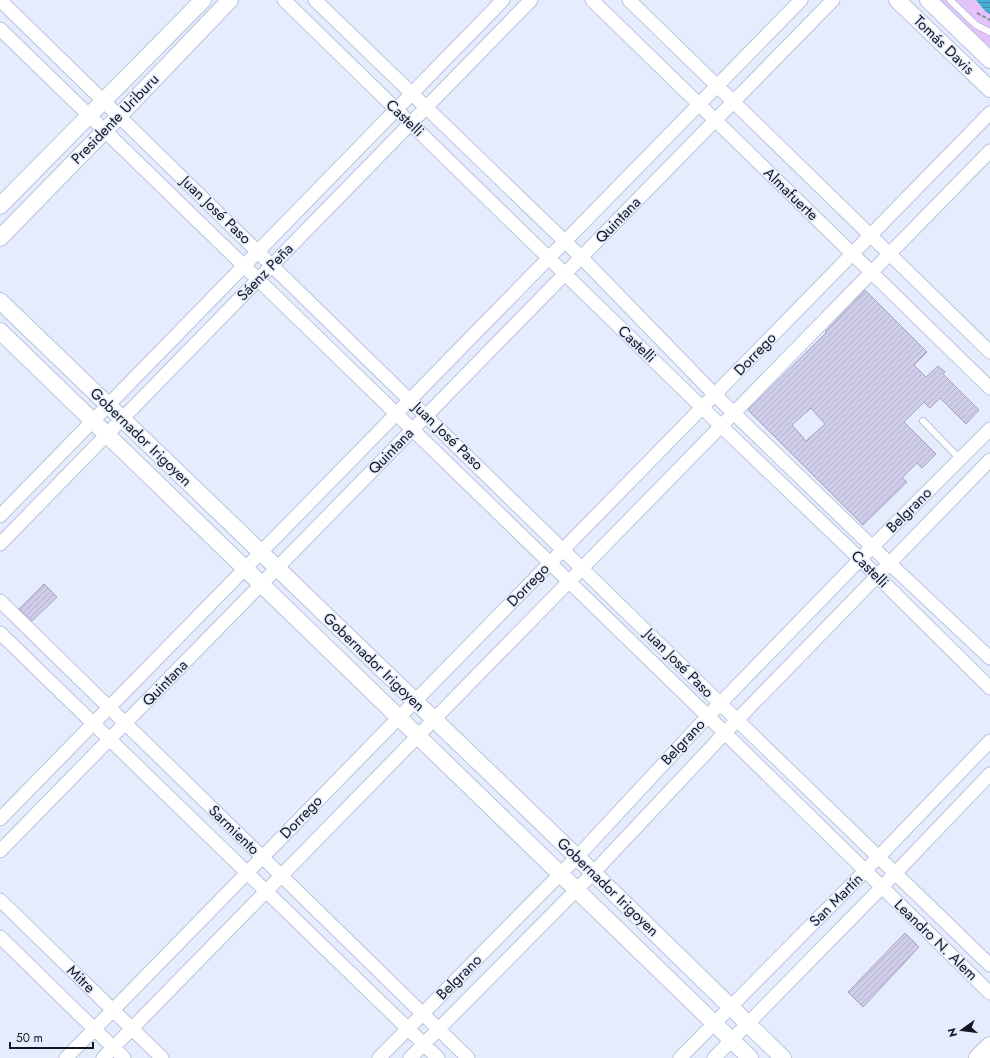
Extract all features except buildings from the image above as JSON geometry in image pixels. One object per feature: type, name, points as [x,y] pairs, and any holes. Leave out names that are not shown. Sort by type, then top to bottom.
[{"type":"main road","points":[[978,1058],[990,1046]]},
{"type":"street","name":"Juan José Paso","points":[[0,0],[737,720],[895,872]]},
{"type":"street","name":"Presidente Uriburu","points":[[0,206],[203,0]]},
{"type":"street","name":"Presidente Uriburu","points":[[0,238],[230,0]]},
{"type":"street","name":"Castelli","points":[[284,0],[721,426],[860,559],[990,688]]},
{"type":"street","name":"Castelli","points":[[315,0],[565,242],[714,395],[990,658]]},
{"type":"street","name":"Sáenz Peña","points":[[0,516],[503,0]]},
{"type":"street","name":"Sáenz Peña","points":[[0,544],[531,0]]},
{"type":"street","name":"Almafuerte","points":[[592,0],[990,388]]},
{"type":"street","name":"Almafuerte","points":[[630,0],[990,352]]},
{"type":"street","name":"Quintana","points":[[0,819],[801,0]]},
{"type":"street","name":"Quintana","points":[[0,851],[832,0]]},
{"type":"street","name":"Tomás Davis","points":[[897,0],[990,89]]},
{"type":"street","name":"Tomás Davis","points":[[928,0],[990,60]]},
{"type":"street","name":"Juan José Paso","points":[[0,29],[882,887]]},
{"type":"street","name":"Dorrego","points":[[66,1058],[990,113]]},
{"type":"street","name":"Dorrego","points":[[103,1058],[990,150]]},
{"type":"street","name":"Gobernador Irigoyen","points":[[0,301],[784,1058]]},
{"type":"street","name":"Gobernador Irigoyen","points":[[0,331],[750,1058]]},
{"type":"street","name":"Belgrano","points":[[379,1058],[577,857],[720,703],[860,559],[990,429]]},
{"type":"street","name":"Belgrano","points":[[410,1058],[593,873],[724,733],[990,460]]},
{"type":"street","name":"Sarmiento","points":[[0,602],[468,1058]]},
{"type":"street","name":"Sarmiento","points":[[0,633],[438,1058]]},
{"type":"street","name":"San Martín","points":[[680,1058],[865,871],[990,741]]},
{"type":"street","name":"San Martín","points":[[714,1058],[882,887],[990,774]]},
{"type":"street","name":"Leandro N. Alem","points":[[895,872],[990,965]]},
{"type":"street","name":"Leandro N. Alem","points":[[882,887],[990,993]]},
{"type":"street","name":"Mitre","points":[[0,900],[162,1058]]},
{"type":"street","name":"Mitre","points":[[0,937],[124,1058]]},
{"type":"lane","points":[[950,0],[976,25],[990,32]]},
{"type":"lane","points":[[923,421],[960,459]]},
{"type":"path","points":[[972,8],[977,13],[990,20]]},
{"type":"shaded area","points":[[937,0],[990,0],[990,51]]},
{"type":"water","points":[[976,0],[990,0],[990,14],[986,12]]}]
